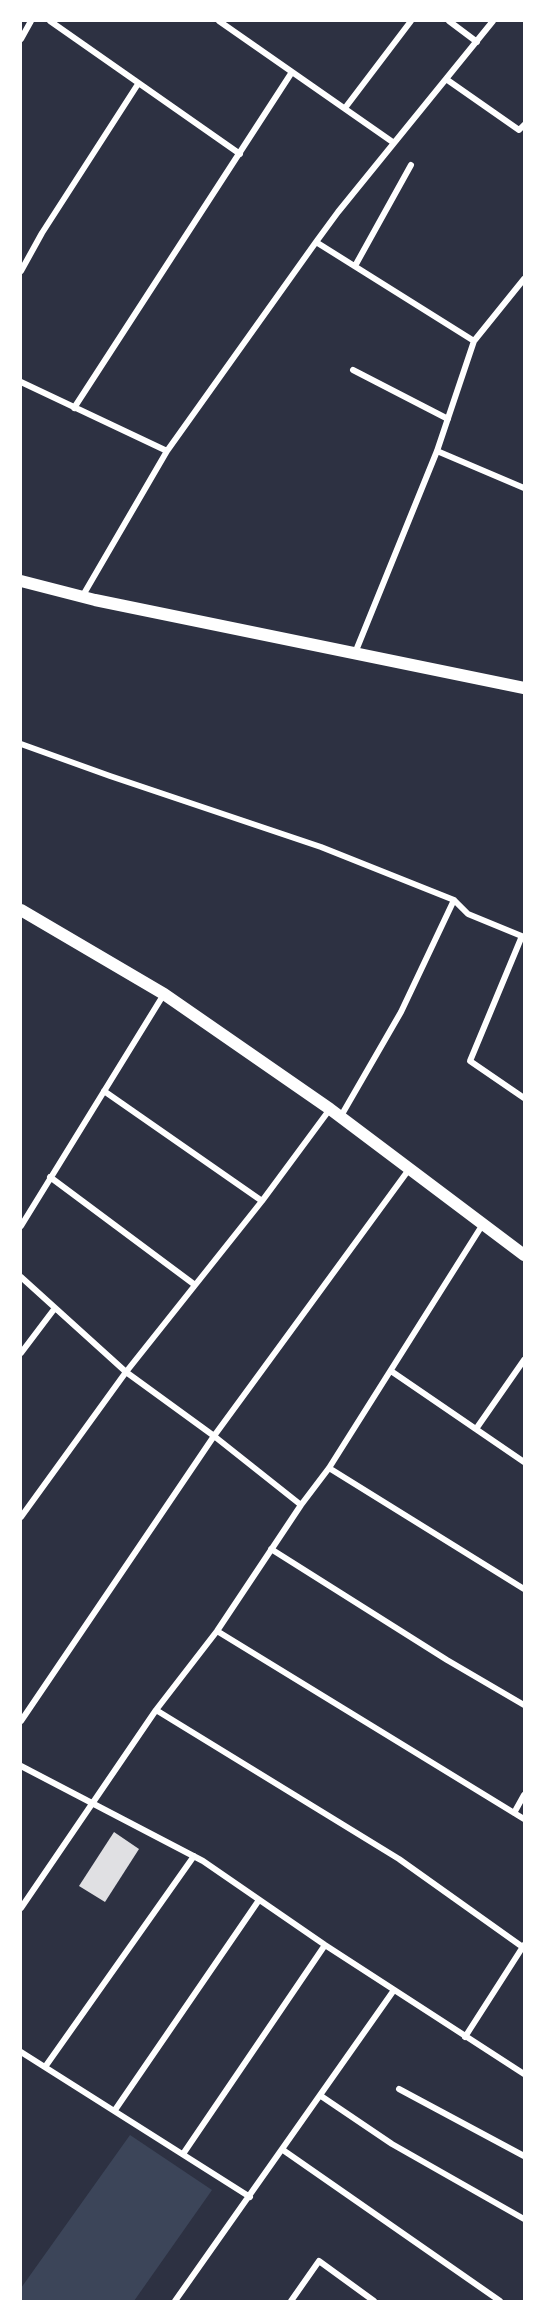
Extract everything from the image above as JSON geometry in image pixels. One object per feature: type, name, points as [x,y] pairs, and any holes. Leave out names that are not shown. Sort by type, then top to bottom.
[{"type":"main road","points":[[21,581],[82,597],[524,688]]},
{"type":"main road","points":[[21,910],[164,994],[330,1109],[524,1255]]},
{"type":"street","points":[[21,39],[32,21]]},
{"type":"street","points":[[50,21],[240,154]]},
{"type":"street","points":[[219,21],[394,143]]},
{"type":"street","points":[[345,108],[411,21]]},
{"type":"street","points":[[449,21],[477,42]]},
{"type":"street","points":[[82,597],[167,451],[316,242],[493,21]]},
{"type":"street","points":[[75,408],[292,72]]},
{"type":"street","points":[[446,79],[519,130],[524,125]]},
{"type":"street","points":[[21,271],[42,233],[138,84]]},
{"type":"street","points":[[355,266],[411,165]]},
{"type":"street","points":[[316,242],[474,341]]},
{"type":"street","points":[[355,653],[437,451],[474,341],[524,279]]},
{"type":"street","points":[[353,370],[448,419]]},
{"type":"street","points":[[21,382],[167,451]]},
{"type":"street","points":[[437,451],[524,488]]},
{"type":"street","points":[[21,744],[321,847],[454,900],[468,914],[523,936],[470,1061],[524,1098]]},
{"type":"street","points":[[340,1117],[401,1012],[454,900]]},
{"type":"street","points":[[21,1226],[164,994]]},
{"type":"street","points":[[104,1091],[262,1201]]},
{"type":"street","points":[[21,1516],[126,1372],[262,1201],[330,1109]]},
{"type":"street","points":[[21,1721],[213,1436],[410,1168]]},
{"type":"street","points":[[50,1177],[195,1285]]},
{"type":"street","points":[[21,1908],[156,1710],[217,1632],[301,1505],[329,1468],[483,1224]]},
{"type":"street","points":[[21,1277],[126,1372],[301,1505]]},
{"type":"street","points":[[21,1353],[55,1308]]},
{"type":"street","points":[[476,1429],[524,1360]]},
{"type":"street","points":[[391,1371],[524,1462]]},
{"type":"street","points":[[329,1468],[524,1589]]},
{"type":"street","points":[[271,1549],[447,1660],[524,1705]]},
{"type":"street","points":[[217,1632],[524,1819]]},
{"type":"street","points":[[156,1710],[399,1859],[524,1946],[465,2037]]},
{"type":"street","points":[[21,1766],[194,1856],[325,1946],[524,2074]]},
{"type":"street","points":[[514,1813],[524,1796]]},
{"type":"street","points":[[45,2067],[194,1856]]},
{"type":"street","points":[[115,2110],[259,1900]]},
{"type":"street","points":[[183,2154],[325,1946]]},
{"type":"street","points":[[175,2301],[394,1990]]},
{"type":"street","points":[[21,2052],[250,2197]]},
{"type":"street","points":[[399,2089],[524,2156]]},
{"type":"street","points":[[321,2096],[392,2144],[524,2219]]},
{"type":"street","points":[[283,2150],[500,2301]]},
{"type":"street","points":[[291,2301],[319,2262],[374,2301]]},
{"type":"shaded area","points":[[130,2135],[212,2190],[134,2301],[21,2301],[21,2288]]},
{"type":"building","points":[[114,1832],[139,1849],[105,1902],[79,1886]]}]
